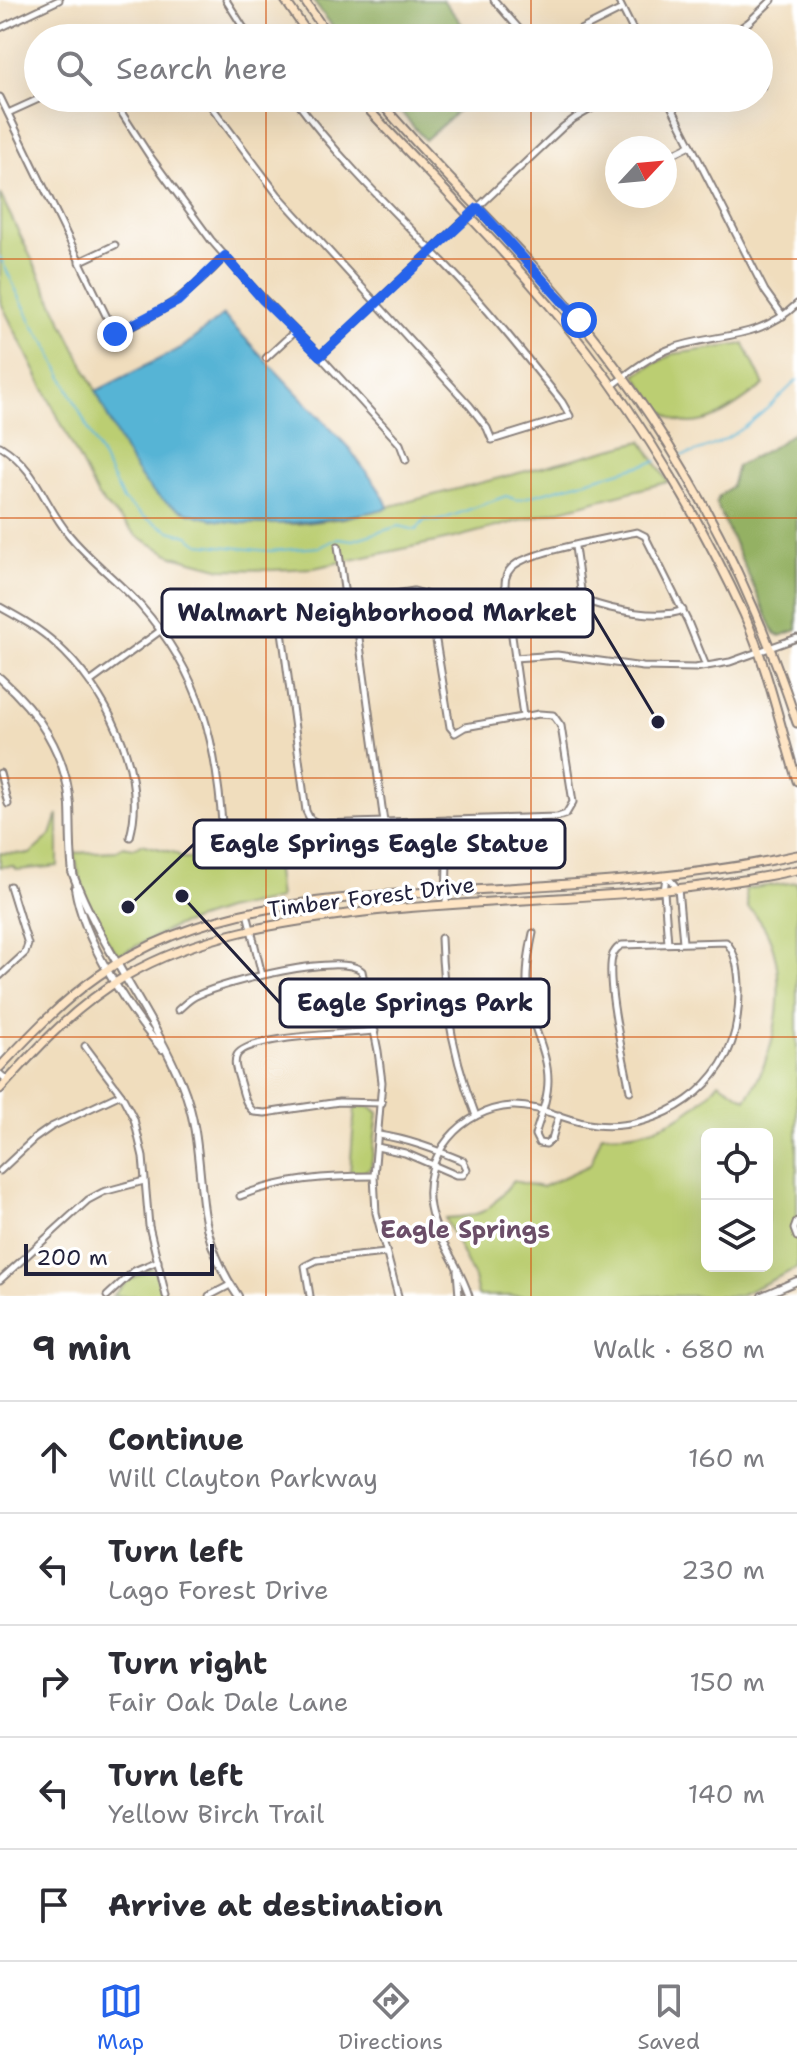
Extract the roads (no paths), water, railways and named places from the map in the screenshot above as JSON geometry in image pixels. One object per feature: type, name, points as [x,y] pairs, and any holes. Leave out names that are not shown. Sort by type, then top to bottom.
[{"type":"main road","points":[[285,0],[300,24]]},
{"type":"main road","points":[[304,0],[320,24]]},
{"type":"main road","points":[[313,24],[317,20]]},
{"type":"main road","points":[[371,112],[538,293],[612,386],[698,522],[744,615],[797,781]]},
{"type":"main road","points":[[389,112],[548,283],[624,377],[672,447],[711,515],[747,589],[797,723]]},
{"type":"main road","points":[[390,133],[399,123]]},
{"type":"main road","points":[[538,293],[548,283]]},
{"type":"main road","points":[[698,522],[711,515]]},
{"type":"main road","name":"Timber Forest Drive","points":[[0,1067],[30,1035],[97,976],[210,921],[247,912],[373,896],[666,875],[752,865],[797,855]]},
{"type":"main road","name":"Timber Forest Drive","points":[[0,1089],[43,1040],[116,982],[159,959],[251,929],[446,903],[664,892],[797,870]]},
{"type":"street","points":[[0,28],[59,0]]},
{"type":"street","points":[[226,0],[241,24]]},
{"type":"street","points":[[494,0],[515,24]]},
{"type":"street","points":[[618,0],[630,24]]},
{"type":"street","points":[[744,24],[772,0]]},
{"type":"street","points":[[592,24],[622,9]]},
{"type":"street","points":[[0,97],[115,334],[178,301],[225,256]]},
{"type":"street","points":[[8,113],[24,106]]},
{"type":"street","points":[[121,112],[174,190],[225,256],[400,444],[406,460]]},
{"type":"street","points":[[216,112],[278,195],[470,406],[492,440],[570,416],[498,322],[386,207],[334,150],[305,112]]},
{"type":"street","points":[[320,356],[575,118],[586,112]]},
{"type":"street","points":[[674,112],[765,291],[783,316]]},
{"type":"street","points":[[677,152],[691,145]]},
{"type":"street","points":[[79,262],[115,245]]},
{"type":"street","points":[[612,386],[649,358],[668,349],[761,328],[797,304]]},
{"type":"street","points":[[266,358],[294,332]]},
{"type":"street","points":[[0,446],[22,461],[37,481],[58,521],[160,630],[187,675],[209,730],[218,772],[223,836]]},
{"type":"street","points":[[523,716],[505,593],[508,571],[525,559],[641,533],[648,539],[683,610],[706,666]]},
{"type":"street","points":[[338,546],[346,603]]},
{"type":"street","points":[[575,547],[581,590],[591,603],[664,614],[683,610]]},
{"type":"street","points":[[417,590],[425,594],[430,604],[447,717],[455,733],[465,727],[523,716],[549,714],[557,718],[561,726],[573,802],[566,814],[557,817],[319,824],[310,819],[306,811],[281,624],[290,610],[354,601],[417,590]]},
{"type":"street","points":[[354,601],[384,822]]},
{"type":"street","points":[[0,607],[55,643],[90,682],[110,714],[126,753],[134,808],[130,837]]},
{"type":"street","points":[[90,682],[186,612]]},
{"type":"street","points":[[514,658],[557,655],[672,669],[706,666],[797,638]]},
{"type":"street","points":[[0,678],[31,707],[43,723],[57,753],[69,802],[72,872],[83,923],[139,1020],[167,1055]]},
{"type":"street","points":[[0,773],[8,804]]},
{"type":"street","points":[[446,903],[448,820]]},
{"type":"street","points":[[72,872],[84,904],[152,1019],[183,1087],[192,1115],[208,1232],[230,1285],[238,1296]]},
{"type":"street","points":[[666,875],[678,889],[683,942]]},
{"type":"street","points":[[666,875],[664,892],[668,943]]},
{"type":"street","points":[[0,976],[25,953],[28,944],[10,886]]},
{"type":"street","points":[[247,912],[262,975]]},
{"type":"street","points":[[533,933],[526,982],[531,1014],[547,1070],[547,1091],[535,1135],[542,1145],[552,1139],[559,1115]]},
{"type":"street","points":[[441,938],[451,1040],[476,1116]]},
{"type":"street","points":[[469,1296],[437,1228],[430,1205],[429,1189],[434,1164],[452,1134],[476,1116],[514,1106],[542,1110],[595,1125],[631,1124],[654,1118],[694,1095],[717,1070],[728,1051],[737,1021],[737,975],[733,949],[726,942],[622,945],[612,956],[617,1028],[630,1091]]},
{"type":"street","points":[[178,1010],[198,995],[262,975],[321,966],[351,965],[359,968],[365,976],[380,1066],[382,1103],[374,1176],[376,1213],[398,1296]]},
{"type":"street","points":[[375,1031],[276,1040],[243,1049],[235,1059],[235,1066],[250,1108],[260,1113],[315,1104],[382,1103]]},
{"type":"street","points":[[85,1046],[121,1094],[140,1136],[149,1226],[166,1296]]},
{"type":"street","points":[[0,1074],[7,1080]]},
{"type":"street","points":[[0,1171],[51,1127],[121,1094]]},
{"type":"street","points":[[377,1147],[405,1153],[456,1175],[465,1173],[467,1166],[463,1161],[440,1152],[379,1135]]},
{"type":"street","points":[[240,1196],[260,1188],[309,1179],[374,1176]]},
{"type":"street","points":[[0,1280],[88,1200],[103,1192],[144,1181]]},
{"type":"street","points":[[797,1221],[794,1229],[797,1237]]},
{"type":"street","points":[[310,1296],[305,1266],[317,1260],[386,1253]]},
{"type":"street","points":[[107,1296],[134,1271],[158,1261]]},
{"type":"street","points":[[456,1266],[459,1296]]},
{"type":"street","points":[[762,1296],[797,1281]]},
{"type":"street","points":[[209,1296],[230,1285]]},
{"type":"water","points":[[223,315],[350,449],[377,486],[388,508],[334,519],[239,523],[209,519],[182,510],[149,488],[123,448],[96,391],[183,347]]},
{"type":"waterway","points":[[0,257],[123,500],[144,517],[199,544],[269,551],[320,547],[338,538],[353,540],[399,526],[416,530],[425,520],[438,521],[506,496],[517,500],[657,461]]},
{"type":"waterway","points":[[679,456],[714,445],[744,428],[797,380]]},
{"type":"place","name":"Walmart Neighborhood Market","points":[[658,722]]},
{"type":"place","name":"Eagle Springs Park","points":[[182,896]]},
{"type":"place","name":"Eagle Springs Eagle Statue","points":[[128,907]]},
{"type":"district","name":"Eagle Springs","points":[[465,1230]]}]
